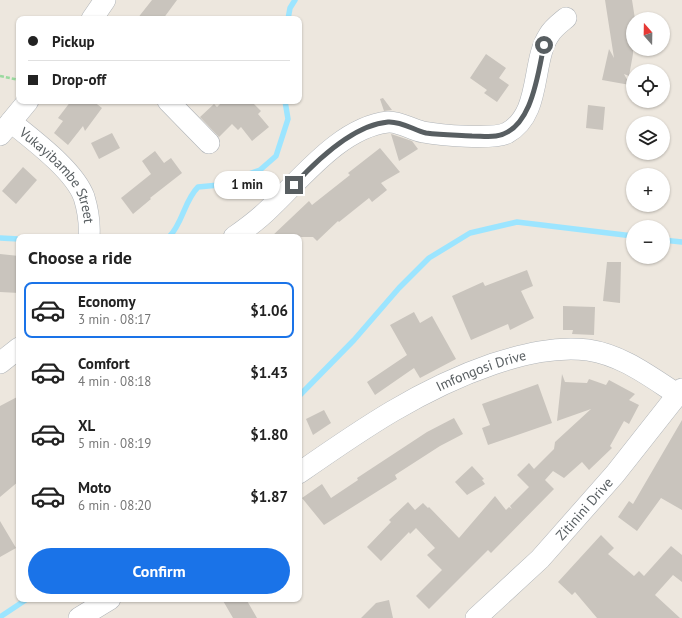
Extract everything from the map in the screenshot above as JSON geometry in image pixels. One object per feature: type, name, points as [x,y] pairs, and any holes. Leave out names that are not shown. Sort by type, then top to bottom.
[{"type":"street","points":[[94,16],[105,0]]},
{"type":"street","points":[[238,234],[269,209],[313,164],[339,143],[378,124],[390,122],[421,132],[440,135],[496,136],[506,133],[515,127],[526,113],[534,92],[544,45],[549,35],[566,18]]},
{"type":"street","points":[[5,128],[25,104]]},
{"type":"street","points":[[171,104],[209,143]]},
{"type":"street","name":"Vukayibambe Street","points":[[5,128],[49,153],[74,180],[84,196],[88,215],[89,234]]},
{"type":"street","name":"Imfongosi Drive","points":[[302,471],[410,400],[469,372],[517,356],[555,349],[589,350],[616,358],[636,367],[679,392]]},
{"type":"street","points":[[0,363],[16,350]]},
{"type":"street","name":"Zitinini Drive","points":[[476,618],[540,559],[615,474],[679,392]]},
{"type":"street","points":[[79,618],[105,602]]},
{"type":"path","points":[[0,76],[16,79]]},
{"type":"building","points":[[152,0],[177,0],[165,16],[139,16]]},
{"type":"building","points":[[605,0],[632,0],[634,12],[626,12],[626,56],[633,56],[631,64],[626,64],[626,75],[624,74],[626,78],[626,84],[602,80],[609,49],[614,58]]},
{"type":"building","points":[[486,54],[506,68],[499,78],[509,85],[497,102],[484,93],[487,90],[470,78]]},
{"type":"building","points":[[383,98],[392,110],[384,111],[380,99]]},
{"type":"building","points":[[69,104],[97,104],[102,108],[85,131],[83,126],[68,145],[54,133],[63,121],[58,118]]},
{"type":"building","points":[[214,104],[217,107],[220,104],[254,104],[261,111],[258,114],[269,127],[252,141],[241,127],[238,130],[232,124],[219,137],[200,117]]},
{"type":"building","points":[[588,105],[605,107],[603,130],[586,128]]},
{"type":"building","points":[[112,133],[120,148],[99,159],[91,143]]},
{"type":"building","points":[[391,134],[412,141],[418,149],[399,161]]},
{"type":"building","points":[[380,148],[400,172],[381,183],[387,190],[372,202],[369,198],[339,222],[338,221],[317,241],[313,237],[302,237],[302,234],[274,234],[309,201],[312,205],[350,175],[348,173]]},
{"type":"building","points":[[155,151],[164,163],[171,158],[182,173],[150,198],[151,199],[133,214],[121,198],[151,174],[142,161]]},
{"type":"building","points":[[23,167],[37,180],[16,204],[2,191]]},
{"type":"building","points":[[0,254],[16,256],[16,293],[0,292]]},
{"type":"building","points":[[607,262],[621,262],[620,303],[603,301]]},
{"type":"building","points":[[527,270],[533,286],[521,291],[534,318],[510,330],[508,324],[471,340],[452,296],[483,282],[485,286]]},
{"type":"building","points":[[563,306],[595,307],[594,335],[572,334],[573,330],[563,330]]},
{"type":"building","points":[[414,312],[420,323],[432,316],[456,359],[420,378],[414,368],[375,395],[367,382],[407,355],[390,325]]},
{"type":"building","points":[[562,374],[565,382],[587,383],[589,379],[606,385],[609,380],[635,394],[629,400],[639,405],[629,424],[624,421],[610,446],[612,448],[589,470],[582,462],[564,478],[553,471],[545,480],[554,489],[491,553],[488,550],[429,609],[416,596],[442,570],[427,555],[435,548],[416,528],[410,534],[409,532],[381,561],[367,547],[391,522],[389,520],[408,502],[415,510],[423,503],[428,508],[429,507],[459,538],[495,496],[506,510],[509,507],[512,509],[510,506],[529,487],[517,475],[529,463],[534,469],[554,449],[555,442],[591,409],[557,421]]},
{"type":"building","points":[[538,384],[552,423],[488,445],[482,428],[490,425],[482,404]]},
{"type":"building","points":[[16,398],[16,484],[0,497],[0,406]]},
{"type":"building","points":[[324,410],[331,423],[313,435],[306,419]]},
{"type":"building","points":[[454,418],[463,434],[440,446],[395,475],[397,479],[324,525],[302,498],[322,484],[331,498],[358,480],[357,478],[427,432]]},
{"type":"building","points":[[682,420],[682,510],[661,498],[637,531],[618,517],[629,501],[633,504]]},
{"type":"building","points":[[472,466],[484,479],[482,480],[485,484],[467,495],[455,482]]},
{"type":"building","points":[[0,521],[16,548],[0,557]]},
{"type":"building","points":[[601,535],[614,548],[608,554],[634,576],[639,571],[644,576],[671,546],[682,555],[682,582],[673,575],[655,595],[680,618],[597,618],[575,592],[572,595],[558,582]]},
{"type":"building","points":[[389,600],[393,618],[361,618],[376,603]]},
{"type":"building","points":[[224,602],[248,602],[257,618],[233,618]]},
{"type":"waterway","points":[[289,16],[290,8],[295,0]]},
{"type":"waterway","points":[[172,234],[193,193],[198,187],[219,185],[260,170],[276,156],[288,119],[286,104]]},
{"type":"waterway","points":[[302,393],[354,340],[399,288],[429,258],[470,233],[517,222],[626,235]]},
{"type":"waterway","points":[[0,238],[16,239]]},
{"type":"waterway","points":[[670,241],[682,242]]},
{"type":"waterway","points":[[0,617],[22,602]]},
{"type":"route","points":[[294,185],[313,164],[339,143],[378,124],[390,122],[421,132],[440,135],[496,136],[506,133],[515,127],[526,113],[534,92],[544,45]]}]
